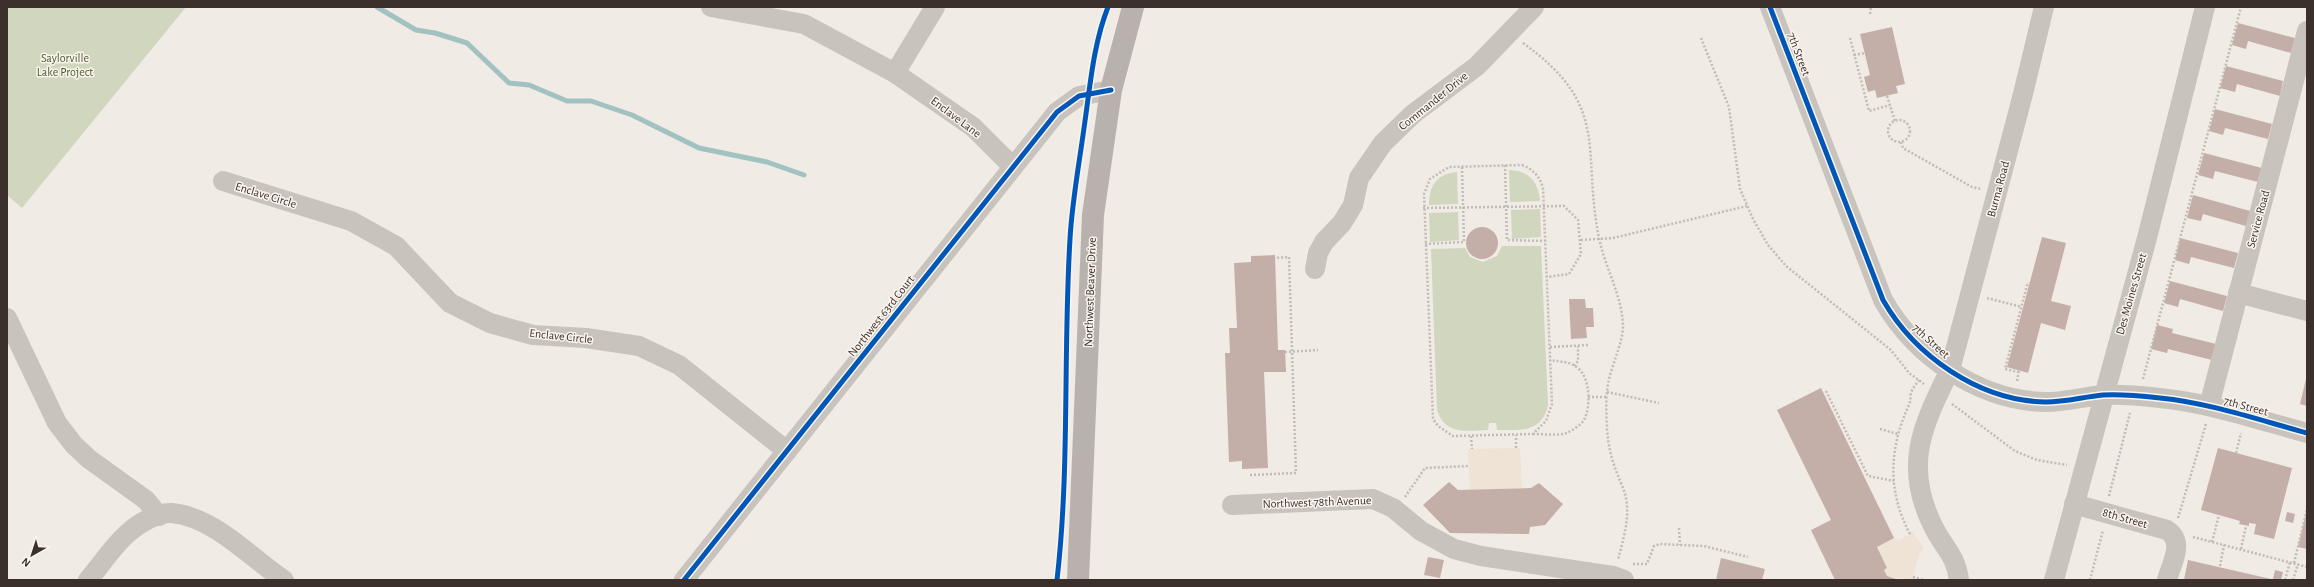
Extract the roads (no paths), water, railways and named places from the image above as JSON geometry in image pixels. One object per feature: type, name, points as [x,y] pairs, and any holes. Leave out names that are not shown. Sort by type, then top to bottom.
[{"type":"main road","name":"Northwest Beaver Drive","points":[[1078,580],[1093,216],[1111,90],[1133,7]]},
{"type":"street","name":"Enclave Lane","points":[[711,7],[804,24],[895,73],[973,127],[1013,167]]},
{"type":"street","points":[[895,73],[934,7]]},
{"type":"street","name":"Commander Drive","points":[[1314,269],[1318,253],[1324,242],[1342,224],[1353,206],[1359,178],[1383,143],[1413,114],[1477,66],[1534,7]]},
{"type":"street","name":"7th Street","points":[[1770,7],[1883,300],[1894,319],[1926,353],[1950,370],[1983,388],[2009,396],[2044,402],[2083,400],[2103,395],[2160,398],[2209,406],[2307,433]]},
{"type":"street","name":"Burma Road","points":[[1959,580],[1957,567],[1950,552],[1937,535],[1922,506],[1918,481],[1918,452],[1930,409],[1950,370],[2044,7]]},
{"type":"street","name":"Des Moines Street","points":[[2054,580],[2146,238],[2205,7]]},
{"type":"street","name":"Service Road","points":[[2209,406],[2307,31]]},
{"type":"street","name":"Northwest 63rd Court","points":[[684,580],[1057,112],[1079,96],[1111,90]]},
{"type":"street","name":"Enclave Circle","points":[[223,181],[351,221],[396,246],[450,303],[490,323],[533,335],[586,338],[639,346],[679,365],[787,451]]},
{"type":"street","points":[[2238,292],[2307,311]]},
{"type":"street","points":[[7,318],[57,422],[74,445],[89,459],[146,500],[159,516]]},
{"type":"street","name":"Northwest 78th Avenue","points":[[1232,506],[1373,499],[1395,510],[1421,531],[1454,549],[1481,556],[1613,576],[1626,569]]},
{"type":"street","name":"8th Street","points":[[2074,504],[2166,530],[2181,531],[2167,580]]},
{"type":"street","points":[[88,580],[127,533],[140,523],[171,513],[187,517],[218,530],[284,580]]},
{"type":"waterway","points":[[377,7],[416,30],[435,33],[467,43],[509,83],[529,85],[567,101],[591,101],[632,115],[699,148],[767,162],[804,175]]},
{"type":"park label","name":"Saylorville Lake Project","points":[[65,65]]}]
